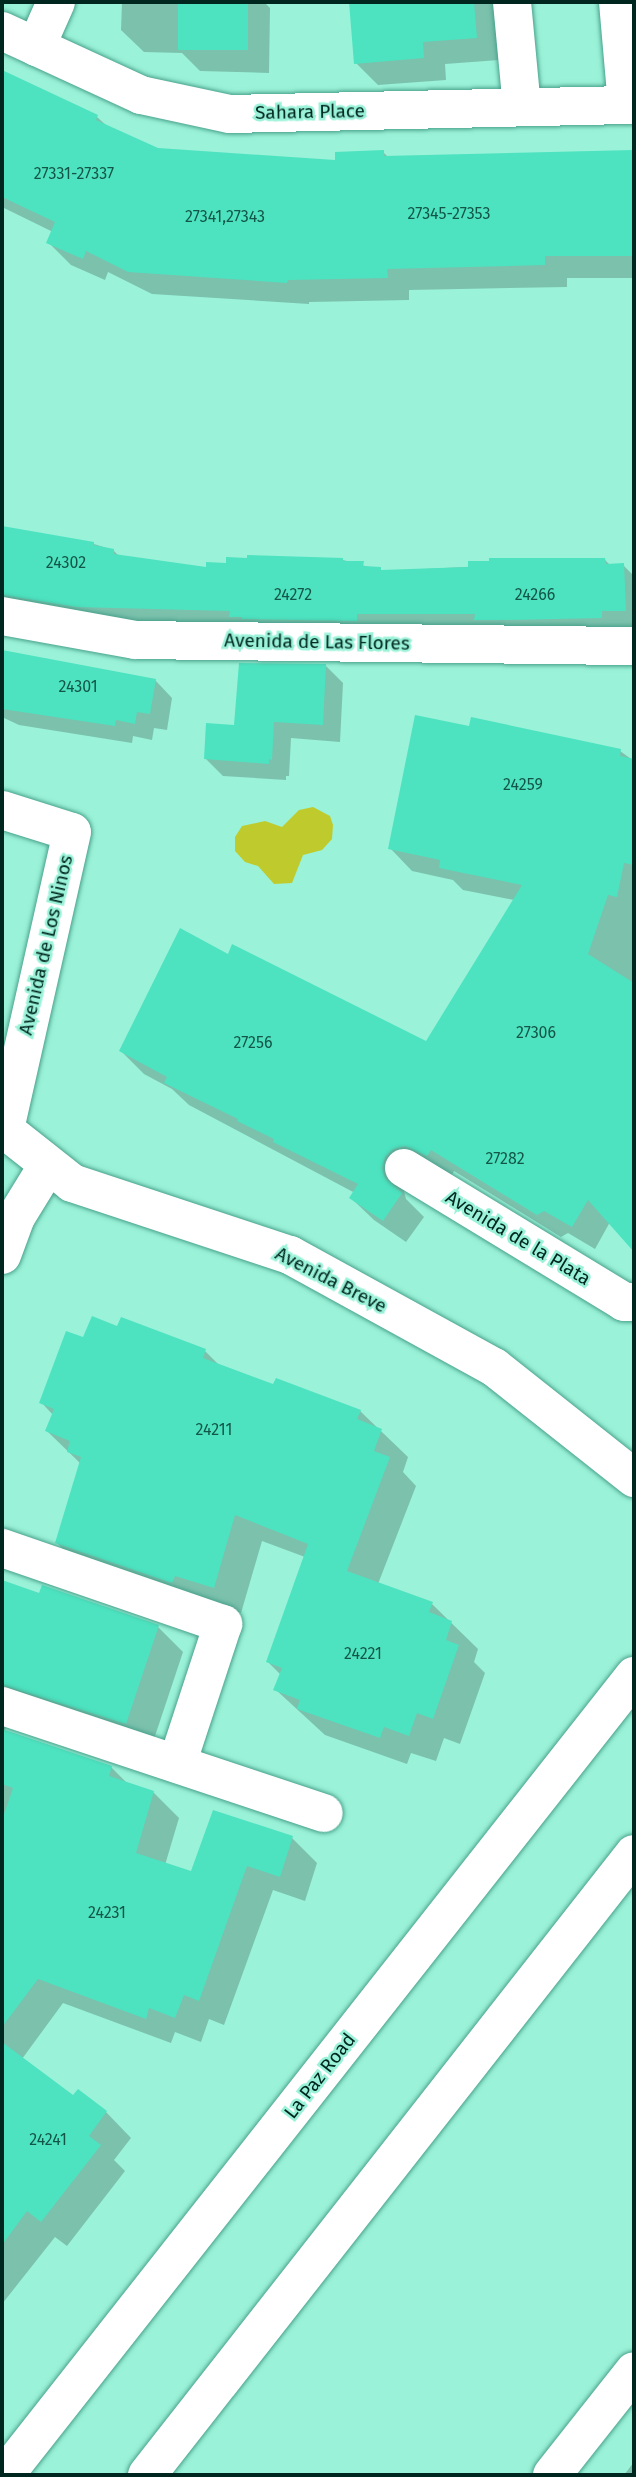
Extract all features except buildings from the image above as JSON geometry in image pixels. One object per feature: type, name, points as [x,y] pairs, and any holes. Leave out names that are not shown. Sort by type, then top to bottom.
[{"type":"street","points":[[36,47],[56,2]]},
{"type":"street","points":[[512,2],[522,107]]},
{"type":"street","points":[[618,2],[631,105]]},
{"type":"street","name":"Sahara Place","points":[[2,31],[141,95],[230,114],[631,105]]},
{"type":"street","name":"Avenida de Las Flores","points":[[2,616],[135,640],[634,646]]},
{"type":"street","name":"Avenida de Los Ninos","points":[[2,810],[72,832],[5,1130]]},
{"type":"street","name":"Avenida Breve","points":[[5,1130],[72,1184],[290,1255],[494,1367],[634,1478]]},
{"type":"street","points":[[2,1255],[16,1217],[48,1165]]},
{"type":"street","name":"Avenida de la Plata","points":[[404,1168],[624,1302],[634,1302]]},
{"type":"street","points":[[2,1548],[223,1624],[177,1764]]},
{"type":"street","name":"La Paz Road","points":[[5,2475],[634,1676]]},
{"type":"street","points":[[2,1706],[324,1813]]},
{"type":"street","points":[[157,2472],[634,1854]]},
{"type":"street","points":[[552,2475],[634,2371]]},
{"type":"shaded area","points":[[313,807],[330,816],[333,825],[332,839],[322,850],[303,855],[292,883],[274,884],[258,866],[245,862],[235,851],[235,837],[242,826],[265,821],[282,827],[299,810]]}]
